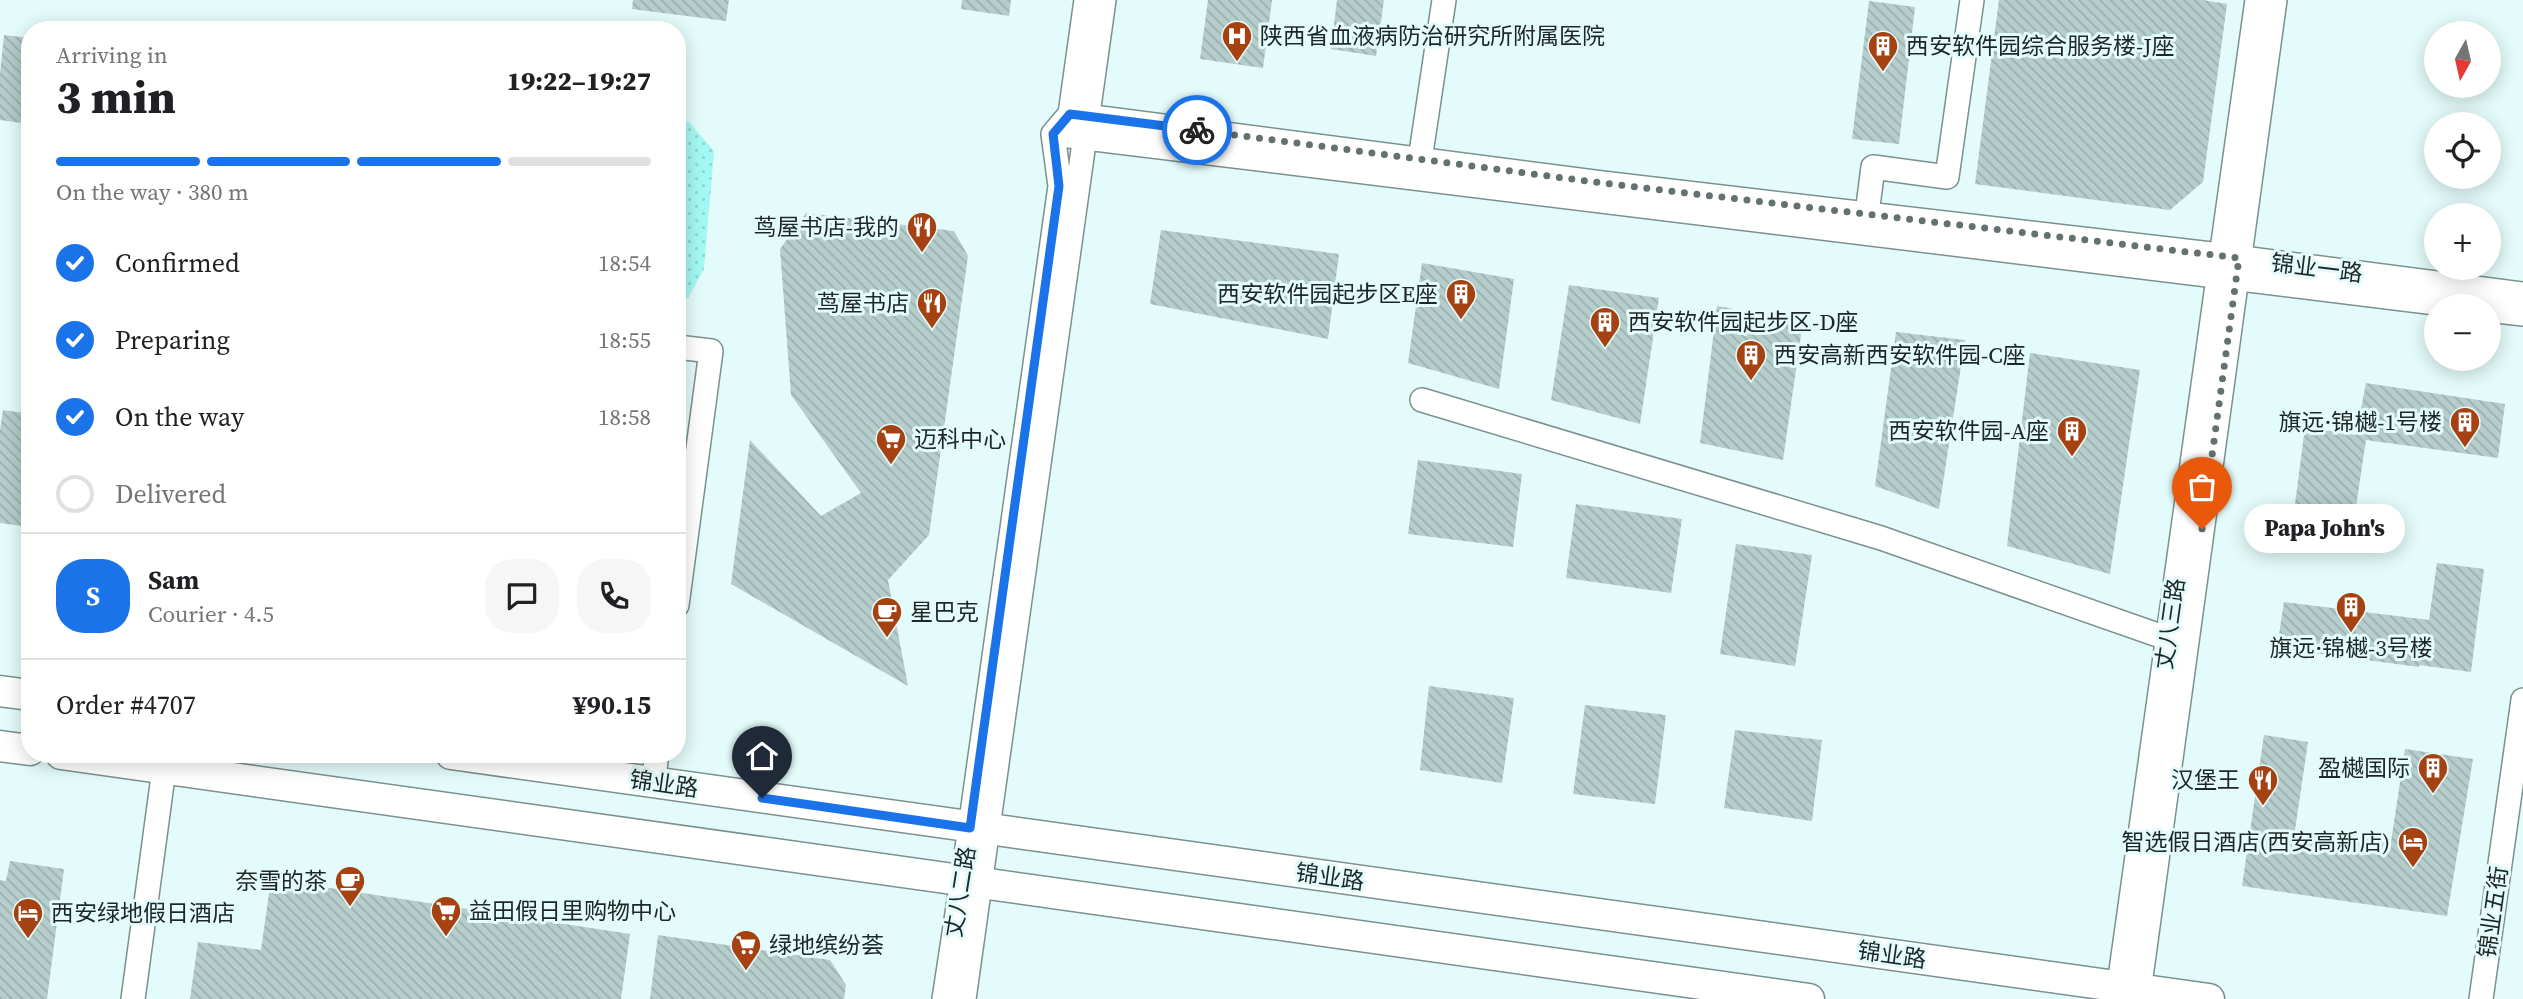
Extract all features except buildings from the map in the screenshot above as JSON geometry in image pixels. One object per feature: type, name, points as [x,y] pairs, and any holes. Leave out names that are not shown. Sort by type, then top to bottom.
[{"type":"main road","points":[[0,691],[21,694]]},
{"type":"main road","points":[[0,746],[21,749]]},
{"type":"main road","points":[[123,763],[1808,999]]},
{"type":"main road","name":"锦业路","points":[[573,763],[655,769],[979,829],[2128,994],[2209,999]]},
{"type":"street","name":"丈八二路","points":[[944,999],[979,829],[1085,140],[1079,115],[1086,0]]},
{"type":"street","name":"丈八二路","points":[[1079,115],[1104,0]]},
{"type":"street","points":[[1418,169],[1444,0]]},
{"type":"street","points":[[1867,214],[1873,167],[1947,177],[1972,0]]},
{"type":"street","name":"丈八三路","points":[[2128,994],[2228,267],[2257,0]]},
{"type":"street","name":"丈八三路","points":[[2128,994],[2169,639],[2228,267],[2275,0]]},
{"type":"street","points":[[1053,134],[1079,115]]},
{"type":"street","name":"锦业一路","points":[[1079,115],[1418,169],[2228,267],[2523,294]]},
{"type":"street","name":"丈八二路","points":[[979,829],[1059,186],[1053,134]]},
{"type":"street","name":"锦业一路","points":[[1053,134],[1085,140],[1602,183],[1867,214],[2228,267],[2424,300]]},
{"type":"street","points":[[2501,311],[2523,314]]},
{"type":"street","points":[[686,348],[711,351],[686,538]]},
{"type":"street","points":[[1422,401],[1881,538],[2169,639]]},
{"type":"street","name":"锦业五街","points":[[2481,999],[2523,700]]},
{"type":"street","points":[[133,999],[164,769]]},
{"type":"street","name":"丈八二路","points":[[964,999],[970,883]]},
{"type":"shaded area","points":[[686,121],[714,151],[704,269],[686,299]]},
{"type":"way so far","points":[[1197,130],[1602,183],[2239,258],[2202,529]]},
{"type":"place","name":"陕西省血液病防治研究所附属医院","points":[[1237,63]]},
{"type":"place","name":"西安软件园综合服务楼-J座","points":[[1883,73]]},
{"type":"place","name":"茑屋书店-我的","points":[[922,254]]},
{"type":"place","name":"西安软件园起步区E座","points":[[1461,321]]},
{"type":"place","name":"茑屋书店","points":[[932,330]]},
{"type":"place","name":"西安软件园起步区-D座","points":[[1605,349]]},
{"type":"place","name":"西安高新西安软件园-C座","points":[[1751,382]]},
{"type":"place","name":"旗远·锦樾-1号楼","points":[[2465,449]]},
{"type":"place","name":"西安软件园-A座","points":[[2072,458]]},
{"type":"place","name":"迈科中心","points":[[891,466]]},
{"type":"place","name":"Papa John's","points":[[2202,529]]},
{"type":"place","name":"旗远·锦樾-3号楼","points":[[2351,634]]},
{"type":"place","name":"星巴克","points":[[887,639]]},
{"type":"place","name":"盈樾国际","points":[[2433,795]]},
{"type":"place","name":"汉堡王","points":[[2263,807]]},
{"type":"place","name":"智选假日酒店(西安高新店)","points":[[2413,869]]},
{"type":"place","name":"奈雪的茶","points":[[350,908]]},
{"type":"place","name":"益田假日里购物中心","points":[[446,938]]},
{"type":"place","name":"西安绿地假日酒店","points":[[28,940]]},
{"type":"place","name":"绿地缤纷荟","points":[[746,972]]},
{"type":"route","points":[[762,798],[970,828],[1059,186],[1053,134],[1070,114],[1197,130]]}]
